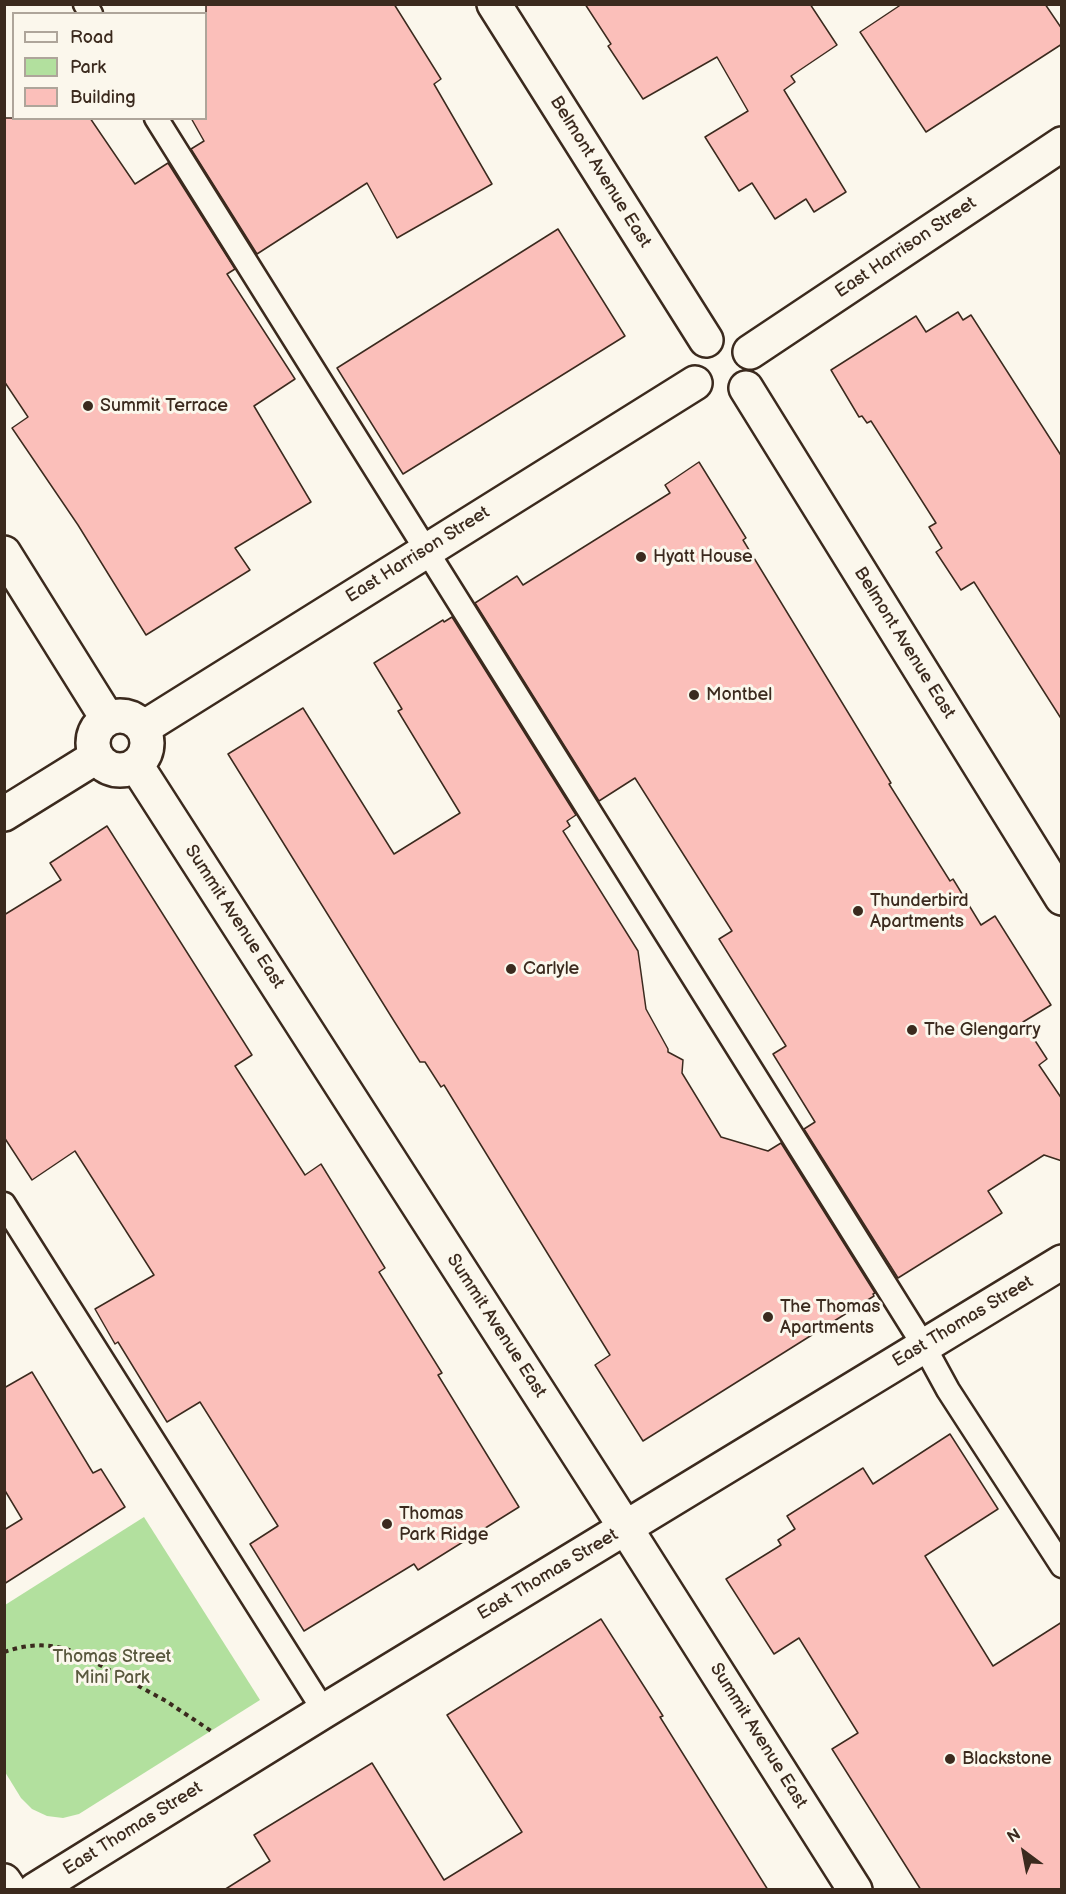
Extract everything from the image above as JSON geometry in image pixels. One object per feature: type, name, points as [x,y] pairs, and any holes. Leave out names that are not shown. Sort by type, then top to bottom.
[{"type":"street","name":"Belmont Avenue East","points":[[494,4],[706,340]]},
{"type":"street","name":"East Harrison Street","points":[[750,352],[1062,144]]},
{"type":"street","points":[[724,336],[734,338],[744,343],[750,352],[754,363],[753,374],[746,388],[735,396],[726,399],[706,395],[695,383],[690,370],[691,360],[695,350],[706,340],[724,336]]},
{"type":"street","name":"East Harrison Street","points":[[142,728],[695,383]]},
{"type":"street","name":"Belmont Avenue East","points":[[746,388],[1062,898]]},
{"type":"street","points":[[4,553],[107,718]]},
{"type":"street","points":[[124,715],[132,718],[142,728],[147,738],[147,747],[136,765],[121,770],[111,769],[96,758],[92,748],[92,739],[95,730],[107,718],[124,715]]},
{"type":"street","points":[[4,814],[96,758]]},
{"type":"street","name":"Summit Avenue East","points":[[136,765],[626,1527],[855,1890]]},
{"type":"street","name":"East Thomas Street","points":[[35,1890],[324,1711],[1062,1262]]},
{"type":"street","points":[[4,1881],[10,1890]]},
{"type":"lane","points":[[157,120],[924,1346],[948,1390],[1062,1566]]},
{"type":"lane","points":[[4,1204],[324,1711]]},
{"type":"path","points":[[4,1652],[23,1646],[43,1644],[78,1653],[166,1701],[217,1735]]},
{"type":"green space","name":"Thomas Street Mini Park","points":[[144,1517],[260,1700],[79,1814],[63,1818],[47,1816],[32,1809],[21,1798],[5,1772],[5,1605]]},
{"type":"building","points":[[206,4],[394,4],[441,79],[434,84],[492,184],[397,238],[367,183],[257,254],[191,149],[204,141],[192,120],[207,120]]},
{"type":"building","points":[[585,4],[810,4],[837,45],[791,76],[795,82],[784,90],[846,192],[814,212],[806,199],[775,219],[752,183],[739,191],[705,137],[748,111],[717,57],[643,99],[608,46],[611,44]]},
{"type":"building","points":[[902,4],[1045,4],[1062,29],[1062,44],[926,132],[860,32]]},
{"type":"building","points":[[4,118],[12,118],[12,120],[91,120],[135,184],[168,163],[235,269],[227,274],[295,379],[254,406],[311,502],[235,548],[250,570],[146,635],[78,525],[12,428],[28,417],[4,381]]},
{"type":"building","points":[[558,229],[625,336],[403,474],[337,368]]},
{"type":"building","points":[[958,312],[963,320],[971,315],[1062,457],[1062,720],[974,582],[961,590],[936,552],[942,548],[929,527],[936,523],[871,421],[867,423],[862,416],[859,417],[831,370],[916,316],[926,332]]},
{"type":"building","points":[[699,462],[746,538],[743,540],[891,783],[889,784],[950,881],[953,879],[981,925],[995,916],[1051,1005],[1023,1022],[1047,1059],[1039,1065],[1062,1099],[1062,1161],[1044,1155],[988,1191],[1002,1213],[898,1278],[804,1129],[815,1122],[773,1054],[786,1046],[719,939],[732,931],[635,778],[599,801],[475,603],[517,576],[523,585],[670,493],[665,485]]},
{"type":"building","points":[[452,617],[576,815],[567,821],[570,826],[563,831],[638,951],[646,1009],[668,1052],[683,1060],[682,1073],[721,1137],[768,1151],[781,1143],[875,1293],[874,1296],[643,1441],[595,1365],[610,1355],[444,1085],[441,1087],[425,1062],[420,1062],[228,754],[303,708],[394,854],[460,813],[398,711],[402,709],[374,663],[443,620],[444,622]]},
{"type":"building","points":[[107,826],[252,1055],[235,1066],[305,1175],[321,1164],[385,1268],[379,1272],[442,1373],[438,1375],[519,1507],[418,1570],[414,1564],[304,1631],[250,1544],[278,1526],[200,1402],[167,1422],[118,1342],[115,1344],[95,1309],[154,1275],[75,1151],[32,1180],[4,1137],[4,915],[61,880],[50,863]]},
{"type":"building","points":[[32,1372],[93,1473],[101,1469],[125,1507],[4,1584],[4,1530],[22,1519],[4,1489],[4,1388]]},
{"type":"building","points":[[950,1434],[998,1509],[925,1556],[993,1666],[1062,1622],[1062,1890],[921,1890],[832,1749],[858,1733],[799,1638],[774,1654],[726,1579],[781,1545],[778,1540],[795,1529],[787,1516],[863,1468],[873,1484]]},
{"type":"building","points":[[601,1619],[663,1716],[660,1717],[768,1890],[224,1890],[270,1861],[254,1835],[372,1763],[444,1880],[522,1832],[447,1715]]},
{"type":"place","name":"Summit Terrace","points":[[88,406]]},
{"type":"place","name":"Hyatt House","points":[[641,557]]},
{"type":"place","name":"Montbel","points":[[694,695]]},
{"type":"place","name":"Thunderbird Apartments","points":[[858,911]]},
{"type":"place","name":"Carlyle","points":[[511,969]]},
{"type":"place","name":"The Glengarry","points":[[912,1030]]},
{"type":"place","name":"The Thomas Apartments","points":[[768,1317]]},
{"type":"place","name":"Thomas Park Ridge","points":[[387,1524]]},
{"type":"place","name":"Blackstone","points":[[950,1759]]}]
